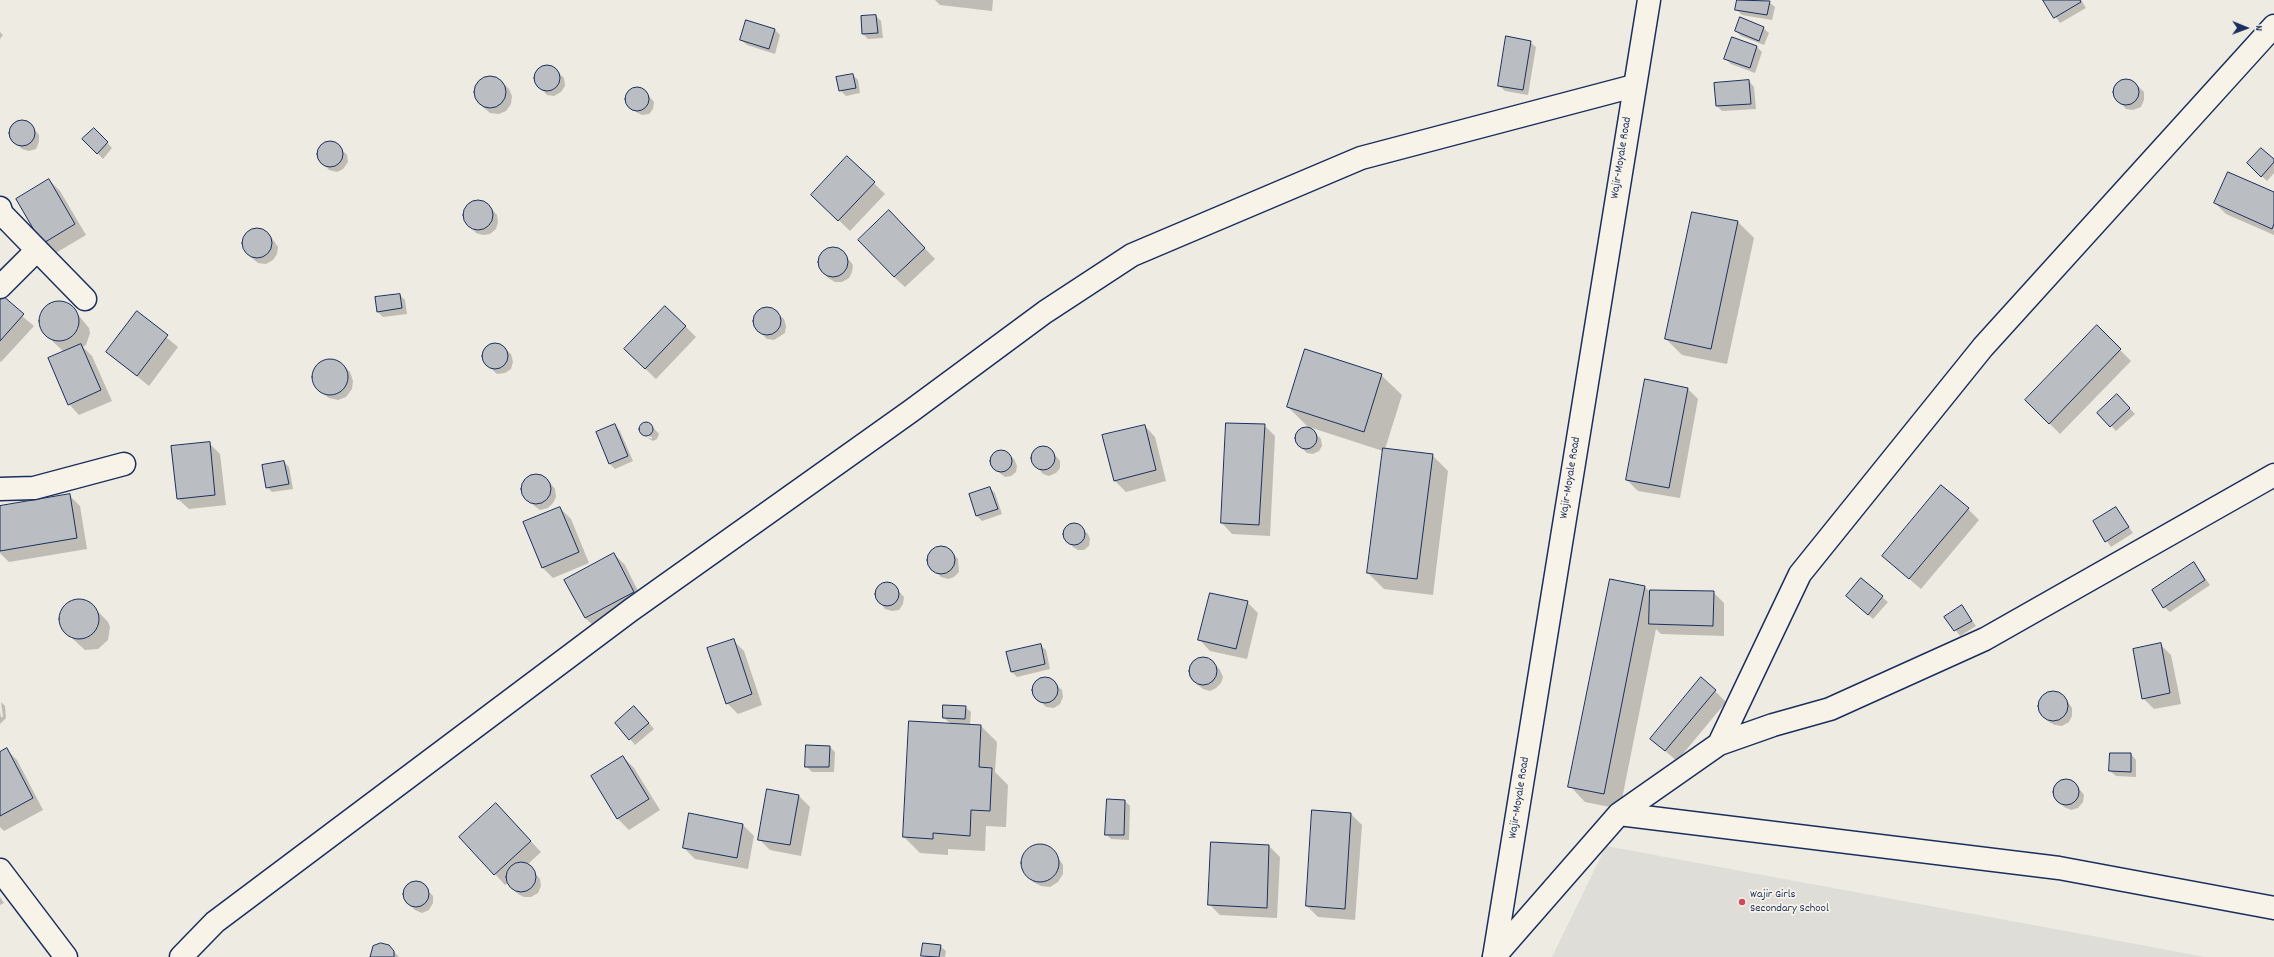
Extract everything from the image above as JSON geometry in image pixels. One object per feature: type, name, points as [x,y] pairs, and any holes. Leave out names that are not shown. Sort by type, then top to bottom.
[{"type":"street","name":"Wajir-Moyale Road","points":[[1494,957],[1649,0]]},
{"type":"street","points":[[1719,744],[1800,574],[1983,347],[2274,26]]},
{"type":"street","points":[[181,957],[215,922],[631,610],[911,412],[1045,312],[1132,255],[1361,158],[1634,86]]},
{"type":"street","points":[[0,208],[2,214],[85,299]]},
{"type":"street","points":[[0,287],[37,250]]},
{"type":"street","points":[[0,489],[34,488],[124,464]]},
{"type":"street","points":[[1494,957],[1619,814],[1719,744],[1773,725],[1830,709],[1985,639],[2274,475]]},
{"type":"street","points":[[1619,814],[2059,868],[2274,908]]},
{"type":"street","points":[[0,870],[66,957]]},
{"type":"shaded area","name":"Wajir Girls Secondary School","points":[[1606,846],[2206,957],[1552,957]]},
{"type":"building","points":[[1737,0],[1770,1],[1767,15],[1735,10]]},
{"type":"building","points":[[2043,0],[2080,0],[2081,2],[2054,18]]},
{"type":"building","points":[[876,15],[878,33],[862,34],[861,16]]},
{"type":"building","points":[[1740,17],[1764,27],[1759,41],[1735,31]]},
{"type":"building","points":[[746,20],[775,29],[769,49],[740,40]]},
{"type":"building","points":[[1506,36],[1531,41],[1523,90],[1498,86]]},
{"type":"building","points":[[1732,37],[1757,46],[1750,68],[1724,59]]},
{"type":"building","points":[[547,65],[556,69],[560,78],[556,87],[547,91],[538,87],[534,78],[538,69]]},
{"type":"building","points":[[853,74],[856,88],[839,91],[836,77]]},
{"type":"building","points":[[487,76],[493,76],[502,80],[506,92],[502,104],[493,108],[487,108],[478,104],[474,95],[474,89],[478,80]]},
{"type":"building","points":[[2126,79],[2135,83],[2139,92],[2135,101],[2126,105],[2117,101],[2113,92],[2117,83]]},
{"type":"building","points":[[1749,80],[1751,104],[1716,106],[1714,83]]},
{"type":"building","points":[[637,87],[645,91],[649,99],[645,107],[637,111],[629,107],[625,99],[629,91]]},
{"type":"building","points":[[22,120],[31,124],[35,133],[31,142],[22,146],[13,142],[9,133],[13,124]]},
{"type":"building","points":[[94,128],[108,142],[97,154],[82,139]]},
{"type":"building","points":[[330,141],[339,145],[343,154],[339,163],[330,167],[321,163],[317,154],[321,145]]},
{"type":"building","points":[[2261,148],[2274,159],[2274,162],[2261,177],[2247,163]]},
{"type":"building","points":[[847,156],[875,182],[838,221],[811,195]]},
{"type":"building","points":[[2228,172],[2274,192],[2274,224],[2272,229],[2214,203]]},
{"type":"building","points":[[49,179],[75,224],[42,244],[16,199]]},
{"type":"building","points":[[478,200],[484,201],[492,209],[492,221],[484,229],[478,230],[472,229],[464,221],[463,215],[464,209],[472,201]]},
{"type":"building","points":[[889,210],[925,248],[894,277],[858,240]]},
{"type":"building","points":[[1692,212],[1738,221],[1711,349],[1665,339]]},
{"type":"building","points":[[257,228],[268,232],[272,243],[268,254],[257,258],[246,254],[242,243],[246,232]]},
{"type":"building","points":[[833,247],[844,251],[848,262],[844,273],[833,277],[822,273],[818,262],[822,251]]},
{"type":"building","points":[[400,294],[402,308],[377,312],[375,297]]},
{"type":"building","points":[[2,295],[24,314],[0,341],[0,297]]},
{"type":"building","points":[[63,301],[70,304],[76,310],[79,321],[78,329],[70,338],[63,341],[55,341],[48,338],[40,329],[39,317],[42,310],[51,302]]},
{"type":"building","points":[[665,306],[686,326],[645,369],[624,349]]},
{"type":"building","points":[[767,307],[777,311],[781,321],[777,331],[767,335],[757,331],[753,321],[757,311]]},
{"type":"building","points":[[137,311],[168,335],[137,376],[106,352]]},
{"type":"building","points":[[2097,325],[2121,349],[2049,424],[2025,400]]},
{"type":"building","points":[[495,343],[504,347],[508,356],[504,365],[495,369],[486,365],[482,356],[486,347]]},
{"type":"building","points":[[81,344],[101,390],[68,405],[48,358]]},
{"type":"building","points":[[1305,349],[1382,374],[1364,432],[1287,407]]},
{"type":"building","points":[[330,359],[343,364],[348,377],[343,390],[330,395],[317,390],[312,377],[317,364]]},
{"type":"building","points":[[1645,379],[1688,388],[1669,488],[1626,480]]},
{"type":"building","points":[[2117,394],[2130,408],[2110,427],[2097,413]]},
{"type":"building","points":[[643,422],[649,422],[653,426],[653,432],[649,436],[643,436],[639,432],[639,426]]},
{"type":"building","points":[[1226,423],[1265,424],[1259,525],[1221,523]]},
{"type":"building","points":[[615,424],[628,456],[609,464],[596,432]]},
{"type":"building","points":[[1145,425],[1156,470],[1114,481],[1102,435]]},
{"type":"building","points":[[1306,427],[1314,430],[1317,438],[1314,446],[1306,449],[1298,446],[1295,438],[1298,430]]},
{"type":"building","points":[[210,442],[215,495],[177,499],[171,446]]},
{"type":"building","points":[[1043,446],[1052,449],[1055,458],[1052,467],[1043,470],[1034,467],[1031,458],[1034,449]]},
{"type":"building","points":[[1383,448],[1433,454],[1417,579],[1367,573]]},
{"type":"building","points":[[1001,450],[1009,453],[1012,461],[1009,469],[1001,472],[993,469],[990,461],[993,453]]},
{"type":"building","points":[[284,461],[289,484],[266,488],[262,465]]},
{"type":"building","points":[[536,474],[547,478],[551,489],[547,500],[536,504],[525,500],[521,489],[525,478]]},
{"type":"building","points":[[1941,485],[1969,508],[1909,579],[1882,556]]},
{"type":"building","points":[[990,487],[998,509],[976,516],[969,494]]},
{"type":"building","points":[[70,494],[77,538],[0,551],[0,506]]},
{"type":"building","points":[[560,507],[579,552],[542,568],[523,522]]},
{"type":"building","points":[[2116,507],[2129,527],[2105,542],[2093,521]]},
{"type":"building","points":[[1074,523],[1082,526],[1085,534],[1082,542],[1074,545],[1066,542],[1063,534],[1066,526]]},
{"type":"building","points":[[941,546],[951,550],[955,560],[951,570],[941,574],[931,570],[927,560],[931,550]]},
{"type":"building","points":[[614,553],[634,592],[585,618],[564,580]]},
{"type":"building","points":[[2194,562],[2205,580],[2163,608],[2152,590]]},
{"type":"building","points":[[1861,578],[1883,596],[1868,615],[1846,596]]},
{"type":"building","points":[[1610,579],[1645,586],[1604,794],[1568,787]]},
{"type":"building","points":[[887,582],[892,583],[898,589],[898,599],[892,605],[887,606],[882,605],[876,599],[875,594],[876,589],[882,583]]},
{"type":"building","points":[[1650,590],[1714,591],[1713,626],[1649,624]]},
{"type":"building","points":[[1210,593],[1248,601],[1236,649],[1198,640]]},
{"type":"building","points":[[83,599],[90,602],[96,608],[99,619],[98,627],[90,636],[83,639],[75,639],[68,636],[60,627],[59,615],[62,608],[71,600]]},
{"type":"building","points":[[1962,605],[1972,621],[1954,631],[1944,617]]},
{"type":"building","points":[[734,639],[752,694],[726,704],[707,648]]},
{"type":"building","points":[[2161,643],[2170,693],[2142,699],[2133,649]]},
{"type":"building","points":[[1041,644],[1045,664],[1011,672],[1006,652]]},
{"type":"building","points":[[1203,657],[1213,661],[1217,671],[1213,681],[1203,685],[1193,681],[1189,671],[1193,661]]},
{"type":"building","points":[[1045,677],[1054,681],[1058,690],[1054,699],[1045,703],[1036,699],[1032,690],[1036,681]]},
{"type":"building","points":[[1701,677],[1716,690],[1665,751],[1650,739]]},
{"type":"building","points":[[2053,691],[2063,696],[2068,706],[2063,716],[2053,721],[2043,716],[2038,706],[2043,696]]},
{"type":"building","points":[[943,705],[966,706],[965,719],[943,718]]},
{"type":"building","points":[[634,706],[649,723],[629,740],[615,723]]},
{"type":"building","points":[[909,721],[981,725],[979,767],[992,768],[990,811],[971,810],[970,836],[933,833],[933,839],[903,837]]},
{"type":"building","points":[[806,745],[830,746],[829,767],[805,767]]},
{"type":"building","points":[[7,748],[33,798],[0,816],[0,752]]},
{"type":"building","points":[[2110,753],[2131,753],[2131,772],[2109,771]]},
{"type":"building","points":[[623,756],[649,799],[617,819],[591,776]]},
{"type":"building","points":[[2066,779],[2075,783],[2079,792],[2075,801],[2066,805],[2057,801],[2053,792],[2057,783]]},
{"type":"building","points":[[767,789],[799,795],[790,845],[758,840]]},
{"type":"building","points":[[1107,799],[1125,800],[1124,835],[1105,835]]},
{"type":"building","points":[[496,803],[531,841],[494,875],[459,837]]},
{"type":"building","points":[[1312,810],[1351,813],[1345,909],[1306,906]]},
{"type":"building","points":[[689,813],[743,824],[737,858],[683,848]]},
{"type":"building","points":[[1211,842],[1269,845],[1267,908],[1208,905]]},
{"type":"building","points":[[1040,844],[1050,847],[1056,853],[1059,863],[1056,873],[1050,879],[1040,882],[1030,879],[1024,873],[1021,863],[1024,853],[1030,847]]},
{"type":"building","points":[[521,862],[532,866],[536,877],[532,888],[521,892],[510,888],[506,877],[510,866]]},
{"type":"building","points":[[416,881],[425,885],[429,894],[425,903],[416,907],[407,903],[403,894],[407,885]]},
{"type":"building","points":[[381,943],[389,945],[394,951],[394,957],[370,957],[373,946]]},
{"type":"building","points":[[923,943],[941,945],[939,957],[921,956]]},
{"type":"place","name":"Wajir Girls Secondary School","points":[[1742,902]]}]
